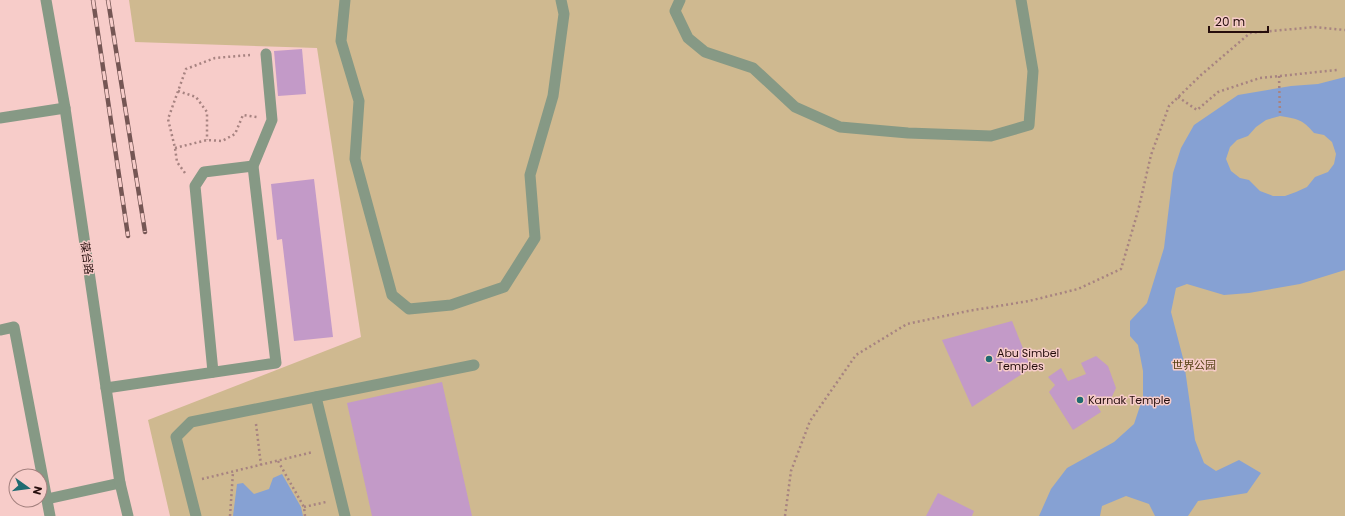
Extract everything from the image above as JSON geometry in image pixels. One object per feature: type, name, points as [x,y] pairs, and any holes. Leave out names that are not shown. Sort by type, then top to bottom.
[{"type":"street","name":"葆台路","points":[[46,0],[65,108],[120,483],[128,516]]},
{"type":"street","points":[[344,0],[341,41],[359,101],[355,159],[392,295],[408,309],[451,305],[504,287],[535,238],[530,175],[553,96],[564,14],[561,0]]},
{"type":"street","points":[[680,0],[675,11],[688,38],[705,52],[753,68],[794,107],[840,127],[908,134],[991,136],[1029,125],[1033,71],[1021,0]]},
{"type":"street","points":[[106,388],[276,364],[253,166],[272,120],[266,54]]},
{"type":"street","points":[[0,118],[65,108]]},
{"type":"street","points":[[213,372],[195,186],[204,172],[253,166]]},
{"type":"street","points":[[0,330],[14,327],[41,468]]},
{"type":"street","points":[[196,516],[176,437],[191,422],[474,365]]},
{"type":"street","points":[[316,397],[345,516]]},
{"type":"street","points":[[48,499],[120,483]]},
{"type":"street","points":[[48,505],[50,516]]},
{"type":"path","points":[[785,516],[791,470],[810,421],[856,355],[907,324],[968,311],[1029,301],[1078,289],[1121,269],[1138,211],[1151,155],[1169,106],[1250,33],[1315,27],[1345,30]]},
{"type":"path","points":[[195,186],[177,162],[176,148],[168,119],[186,69],[215,58],[266,54]]},
{"type":"path","points":[[1178,97],[1197,110],[1218,92],[1260,78],[1337,70]]},
{"type":"path","points":[[1279,76],[1280,116]]},
{"type":"path","points":[[178,91],[196,97],[207,112],[207,140]]},
{"type":"path","points":[[176,148],[207,140],[222,141],[234,134],[243,115],[272,120]]},
{"type":"path","points":[[255,409],[261,465]]},
{"type":"path","points":[[188,483],[329,449]]},
{"type":"path","points":[[278,461],[304,507],[305,516]]},
{"type":"path","points":[[230,516],[233,472]]},
{"type":"path","points":[[304,507],[341,499]]},
{"type":"green space","name":"世界公园","points":[[129,0],[1345,0],[1345,516],[170,516],[148,420],[361,337],[317,48],[135,42]]},
{"type":"water","points":[[1345,77],[1345,270],[1300,284],[1249,293],[1224,295],[1187,284],[1176,288],[1171,312],[1184,362],[1195,440],[1204,463],[1216,471],[1239,460],[1261,473],[1247,493],[1198,501],[1188,516],[1155,516],[1149,504],[1126,496],[1102,506],[1100,516],[1039,516],[1051,489],[1067,468],[1114,442],[1134,424],[1143,397],[1143,371],[1138,345],[1130,336],[1130,321],[1147,303],[1164,248],[1173,173],[1181,148],[1194,125],[1238,95],[1291,86],[1318,84]],"holes":[[[1280,116],[1299,120],[1314,133],[1324,135],[1332,142],[1336,154],[1334,164],[1328,172],[1315,177],[1307,187],[1285,196],[1273,196],[1260,191],[1249,180],[1240,178],[1231,171],[1226,159],[1230,147],[1237,140],[1248,136],[1256,127],[1266,120]]]},
{"type":"water","points":[[282,474],[301,507],[303,516],[233,516],[237,484],[243,483],[254,494],[269,489],[273,478]]},
{"type":"building","points":[[302,49],[306,94],[278,96],[274,51]]},
{"type":"building","points":[[314,179],[333,337],[294,341],[282,239],[277,240],[271,184]]},
{"type":"building","points":[[1012,321],[1031,368],[972,407],[942,340]]},
{"type":"building","points":[[1096,356],[1108,366],[1116,388],[1109,403],[1105,396],[1095,402],[1101,412],[1073,430],[1049,392],[1055,385],[1048,377],[1061,368],[1068,381],[1086,374],[1081,363]]},
{"type":"building","points":[[442,382],[472,516],[372,516],[347,403]]},
{"type":"building","points":[[938,493],[974,511],[972,516],[926,516]]},
{"type":"railway","points":[[93,0],[128,236]]},
{"type":"railway","points":[[108,0],[145,232]]},
{"type":"place","name":"Abu Simbel Temples","points":[[989,359]]},
{"type":"place","name":"Karnak Temple","points":[[1080,400]]}]
